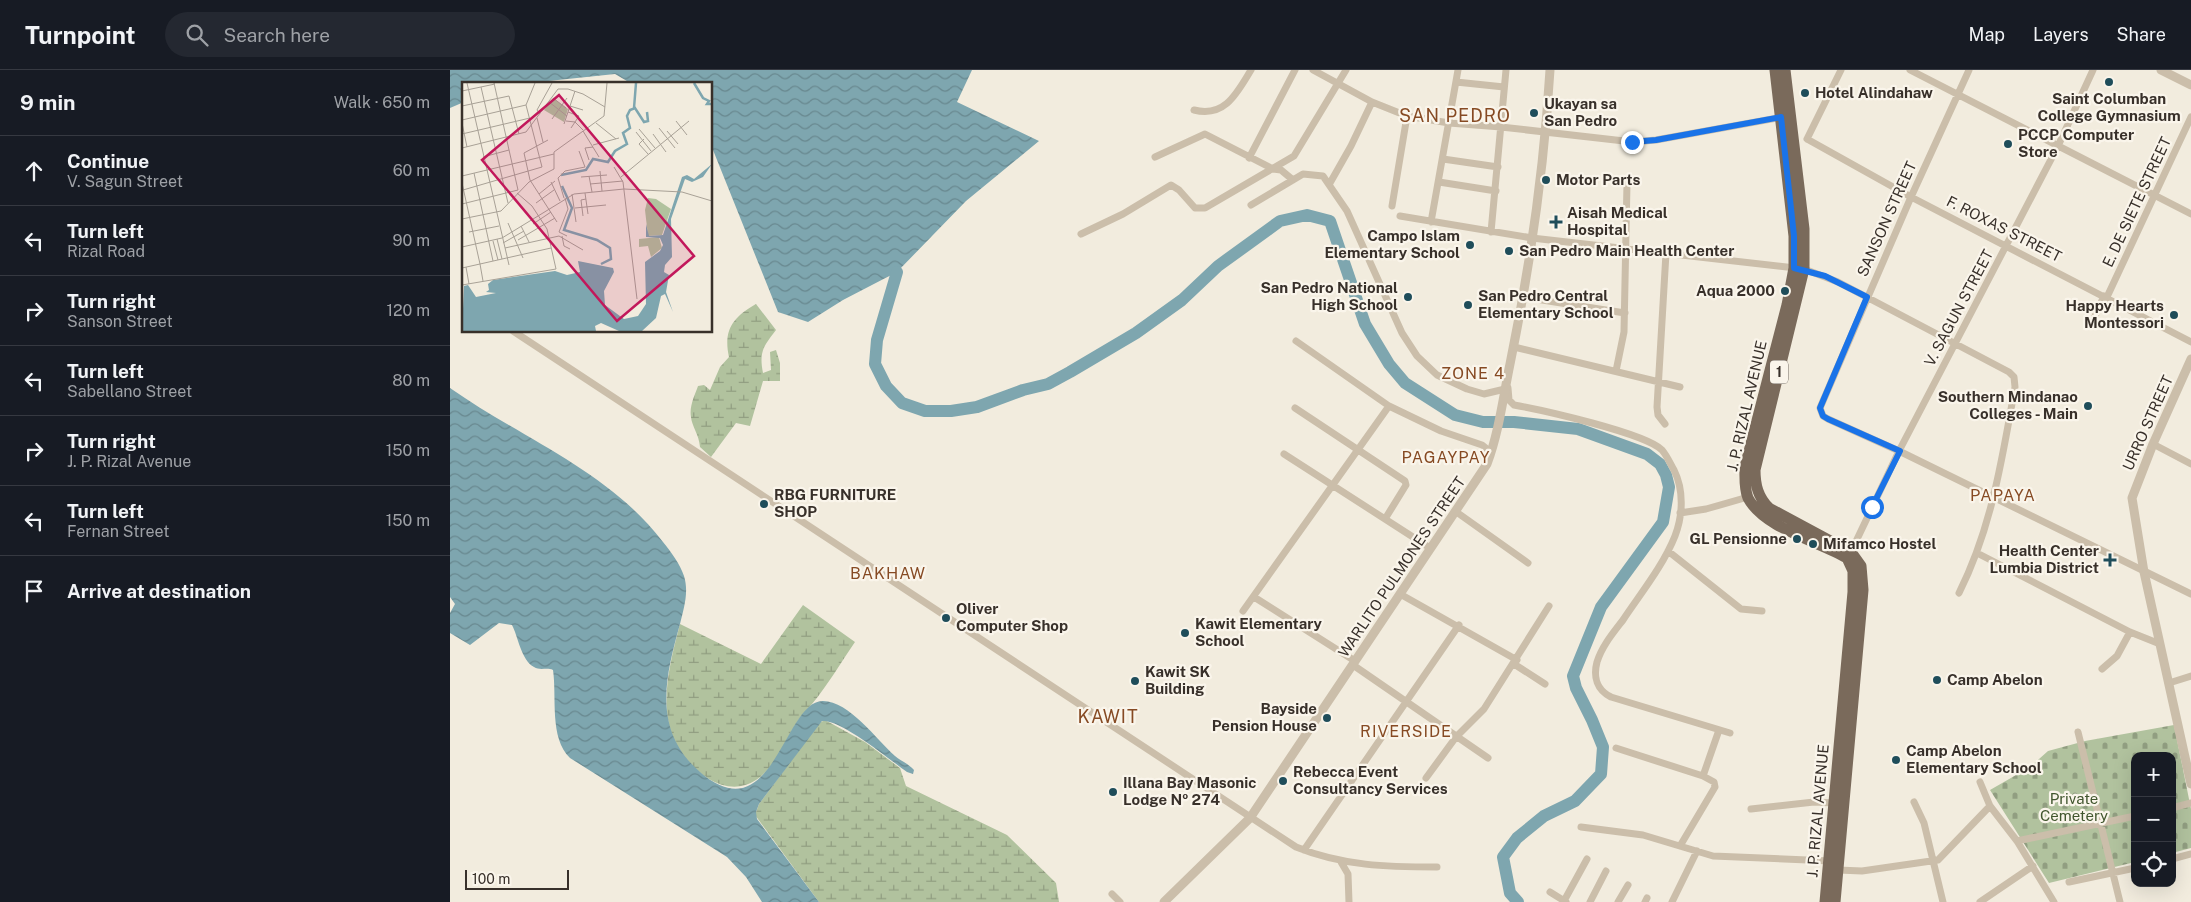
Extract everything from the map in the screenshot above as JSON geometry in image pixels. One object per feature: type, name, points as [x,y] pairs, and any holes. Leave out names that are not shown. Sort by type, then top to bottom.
[{"type":"main road","name":"J. P. RIZAL AVENUE","points":[[1775,70],[1786,116]]},
{"type":"main road","name":"J. P. RIZAL AVENUE","points":[[1748,496],[1744,479],[1745,467],[1797,307],[1799,268],[1804,238],[1794,186],[1786,116],[1786,70]]},
{"type":"main road","name":"J. P. RIZAL AVENUE","points":[[1766,402],[1755,470],[1755,481],[1762,501],[1781,517],[1849,555],[1861,566],[1843,754],[1835,864],[1825,902]]},
{"type":"main road","points":[[1748,496],[1756,508],[1772,522],[1849,555]]},
{"type":"main road","name":"J. P. RIZAL AVENUE","points":[[1835,902],[1834,803],[1843,754]]},
{"type":"street","points":[[1194,110],[1206,113],[1226,106],[1251,70]]},
{"type":"street","points":[[1249,158],[1295,70]]},
{"type":"street","points":[[1314,70],[1372,102],[1407,116],[1449,123],[1642,142],[1786,116]]},
{"type":"street","points":[[1080,234],[1123,214],[1166,187],[1175,187],[1199,210],[1205,208],[1287,161],[1301,146],[1346,70]]},
{"type":"street","points":[[1431,222],[1458,70]]},
{"type":"street","points":[[1491,232],[1506,70]]},
{"type":"street","name":"WARLITO PULMONES STREET","points":[[1164,902],[1250,818],[1455,511],[1482,475],[1494,446],[1514,347],[1532,238],[1546,132],[1550,70]]},
{"type":"street","points":[[1789,142],[1807,139],[1841,70]]},
{"type":"street","points":[[1910,70],[2191,214]]},
{"type":"street","name":"SANSON STREET","points":[[1900,451],[1828,419],[1823,416],[1820,408],[1911,197],[1969,70]]},
{"type":"street","name":"V. SAGUN STREET","points":[[1849,555],[1900,451],[2058,146],[2093,70]]},
{"type":"street","points":[[2161,70],[2191,85]]},
{"type":"street","points":[[1456,82],[1504,87]]},
{"type":"street","points":[[1330,183],[1351,146],[1372,102]]},
{"type":"street","points":[[1392,206],[1407,116]]},
{"type":"street","name":"E. DE SIETE STREET","points":[[2092,323],[2156,196],[2191,117]]},
{"type":"street","points":[[1155,157],[1205,134],[1249,158],[1273,169],[1281,170],[1293,180]]},
{"type":"street","name":"F. ROXAS STREET","points":[[1807,139],[1911,197],[2106,296],[2191,342]]},
{"type":"street","points":[[1443,159],[1498,167]]},
{"type":"street","points":[[1251,205],[1304,174],[1314,173],[1323,176],[1330,183],[1347,210],[1402,333],[1417,356],[1437,375],[1467,389],[1484,394],[1506,385],[1509,400],[1514,405],[1605,426],[1645,440],[1662,450],[1677,477],[1681,489],[1680,513],[1676,534],[1668,551],[1604,646],[1596,664],[1597,686],[1602,692],[1611,697],[1730,733]]},
{"type":"street","points":[[1439,182],[1496,191]]},
{"type":"street","points":[[1616,371],[1624,332],[1624,248],[1627,183]]},
{"type":"street","points":[[1400,216],[1532,238],[1799,268],[1825,276],[2009,372],[2014,377],[2015,387],[1995,497],[1977,553],[1959,593]]},
{"type":"street","points":[[1665,424],[1658,415],[1657,380],[1666,252]]},
{"type":"street","points":[[1522,297],[1625,313]]},
{"type":"street","points":[[515,332],[1250,818],[1304,850],[1342,862],[1397,867],[1437,867]]},
{"type":"street","points":[[1296,341],[1389,406],[1441,431],[1482,445],[1487,449],[1489,459]]},
{"type":"street","points":[[1514,347],[1680,387]]},
{"type":"street","name":"URRO STREET","points":[[2144,572],[2132,498],[2153,444],[2191,359]]},
{"type":"street","points":[[1244,611],[1389,406]]},
{"type":"street","points":[[1295,408],[1406,483],[1385,519]]},
{"type":"street","points":[[2153,444],[2191,464]]},
{"type":"street","points":[[1900,451],[2191,594]]},
{"type":"street","points":[[1284,454],[1430,548]]},
{"type":"street","points":[[1680,513],[1706,509],[1748,496]]},
{"type":"street","points":[[1455,511],[1528,562]]},
{"type":"street","points":[[1668,551],[1742,609],[1762,612]]},
{"type":"street","points":[[1977,553],[2130,632],[2160,644]]},
{"type":"street","points":[[2144,572],[2191,784]]},
{"type":"street","points":[[1400,594],[1459,625],[1516,662],[1545,684]]},
{"type":"street","points":[[1254,597],[1354,663],[1488,758]]},
{"type":"street","points":[[1426,778],[1456,737],[1484,708],[1516,662],[1549,606]]},
{"type":"street","points":[[1304,850],[1459,625]]},
{"type":"street","points":[[2102,669],[2117,656],[2130,632]]},
{"type":"street","points":[[2169,683],[2191,676]]},
{"type":"street","points":[[1703,776],[1720,730]]},
{"type":"street","points":[[2078,732],[2120,902]]},
{"type":"street","points":[[1616,748],[1703,776],[1714,782],[1715,787],[1680,846]]},
{"type":"street","points":[[1980,782],[1990,806],[2017,842],[2054,902]]},
{"type":"street","points":[[1751,809],[1814,802],[1834,803]]},
{"type":"street","points":[[1914,802],[1924,823],[1943,902]]},
{"type":"street","points":[[2176,807],[2191,804]]},
{"type":"street","points":[[1581,827],[1643,835],[1697,851],[1726,857],[1835,864],[1862,871],[1932,862],[1941,857],[1990,806]]},
{"type":"street","points":[[2017,842],[2131,817]]},
{"type":"street","points":[[1672,902],[1697,851]]},
{"type":"street","points":[[2176,858],[2191,854]]},
{"type":"street","points":[[1550,892],[1565,902],[1587,860]]},
{"type":"street","points":[[1342,862],[1348,874],[1349,902]]},
{"type":"street","points":[[1980,902],[2033,866]]},
{"type":"street","points":[[2069,882],[2131,869]]},
{"type":"street","points":[[1590,902],[1606,871]]},
{"type":"street","points":[[1618,902],[1628,885]]},
{"type":"street","points":[[1112,894],[1120,902]]},
{"type":"green space","points":[[756,304],[776,330],[763,350],[763,373],[771,370],[770,352],[776,350],[780,363],[780,381],[763,381],[750,426],[736,423],[711,457],[700,447],[691,417],[693,401],[698,386],[704,385],[710,390],[720,367],[729,357],[727,339],[732,325],[741,314]]},
{"type":"green space","points":[[803,605],[855,642],[824,689],[799,719],[776,759],[764,774],[750,783],[732,787],[709,779],[690,764],[677,747],[670,728],[667,709],[667,688],[680,624],[761,664]]},
{"type":"green space","points":[[825,720],[865,742],[900,768],[906,786],[1007,835],[1056,883],[1059,902],[819,902],[755,815],[759,804],[819,723]]},
{"type":"green space","name":"Private Cemetery","points":[[2174,725],[2191,809],[2191,848],[2176,852],[2176,752],[2131,752],[2131,863],[2049,883],[1990,790],[2030,767],[2048,751],[2085,741]]},
{"type":"water","points":[[450,70],[972,70],[957,102],[1039,141],[966,201],[897,272],[843,300],[808,322],[778,312],[712,147],[712,82],[629,82],[615,74],[539,82],[462,82],[462,103],[450,108]]},
{"type":"water","points":[[450,388],[591,475],[641,517],[675,558],[684,576],[686,594],[670,664],[666,702],[669,721],[675,739],[685,756],[700,772],[725,787],[745,787],[761,777],[810,706],[823,701],[843,707],[862,722],[895,756],[914,770],[913,774],[907,772],[853,733],[841,726],[822,721],[759,804],[756,812],[757,819],[819,902],[762,902],[746,877],[727,857],[570,758],[563,750],[556,728],[553,670],[536,668],[530,664],[523,654],[512,625],[499,623],[470,645],[450,633],[450,613],[455,604],[450,597]]},
{"type":"waterway","points":[[897,272],[877,340],[875,364],[886,386],[902,403],[925,411],[951,411],[977,407],[1023,390],[1048,384],[1070,372],[1136,333],[1182,300],[1218,266],[1280,221],[1307,215],[1330,221],[1365,324],[1389,364],[1405,383],[1455,415],[1483,422],[1514,422],[1578,429],[1647,454],[1660,464],[1666,475],[1669,487],[1663,522],[1601,607],[1573,676],[1576,688],[1603,747],[1601,774],[1575,801],[1544,816],[1517,838],[1503,857],[1510,893],[1518,902]]},
{"type":"place","name":"Saint Columban College Gymnasium","points":[[2109,82]]},
{"type":"place","name":"Hotel Alindahaw","points":[[1805,93]]},
{"type":"place","name":"Ukayan sa San Pedro","points":[[1534,113]]},
{"type":"place","name":"PCCP Computer Store","points":[[2008,144]]},
{"type":"place","name":"Motor Parts","points":[[1546,180]]},
{"type":"place","name":"Aisah Medical Hospital","points":[[1556,222]]},
{"type":"place","name":"Campo Islam Elementary School","points":[[1470,245]]},
{"type":"place","name":"San Pedro Main Health Center","points":[[1509,251]]},
{"type":"place","name":"Aqua 2000","points":[[1785,291]]},
{"type":"place","name":"San Pedro National High School","points":[[1408,297]]},
{"type":"place","name":"San Pedro Central Elementary School","points":[[1468,305]]},
{"type":"place","name":"Happy Hearts Montessori","points":[[2174,315]]},
{"type":"place","name":"Southern Mindanao Colleges - Main","points":[[2088,406]]},
{"type":"place","name":"RBG FURNITURE SHOP","points":[[764,504]]},
{"type":"place","name":"GL Pensionne","points":[[1797,539]]},
{"type":"place","name":"Mifamco Hostel","points":[[1813,544]]},
{"type":"place","name":"Health Center Lumbia District","points":[[2110,560]]},
{"type":"place","name":"Oliver Computer Shop","points":[[946,618]]},
{"type":"place","name":"Kawit Elementary School","points":[[1185,633]]},
{"type":"place","name":"Camp Abelon","points":[[1937,680]]},
{"type":"place","name":"Kawit SK Building","points":[[1135,681]]},
{"type":"place","name":"Bayside Pension House","points":[[1327,718]]},
{"type":"place","name":"Camp Abelon Elementary School","points":[[1896,760]]},
{"type":"place","name":"Rebecca Event Consultancy Services","points":[[1283,781]]},
{"type":"place","name":"Illana Bay Masonic Lodge № 274","points":[[1113,792]]},
{"type":"district","name":"SAN PEDRO","points":[[1455,116]]},
{"type":"district","name":"ZONE 4","points":[[1473,373]]},
{"type":"district","name":"PAGAYPAY","points":[[1446,457]]},
{"type":"district","name":"PAPAYA","points":[[2003,495]]},
{"type":"district","name":"BAKHAW","points":[[888,573]]},
{"type":"district","name":"KAWIT","points":[[1108,717]]},
{"type":"district","name":"RIVERSIDE","points":[[1406,731]]},
{"type":"route","points":[[1632,142],[1656,140],[1781,117],[1794,236],[1794,268],[1804,269],[1825,276],[1867,297],[1820,408],[1820,413],[1828,419],[1900,451],[1872,507]]}]
